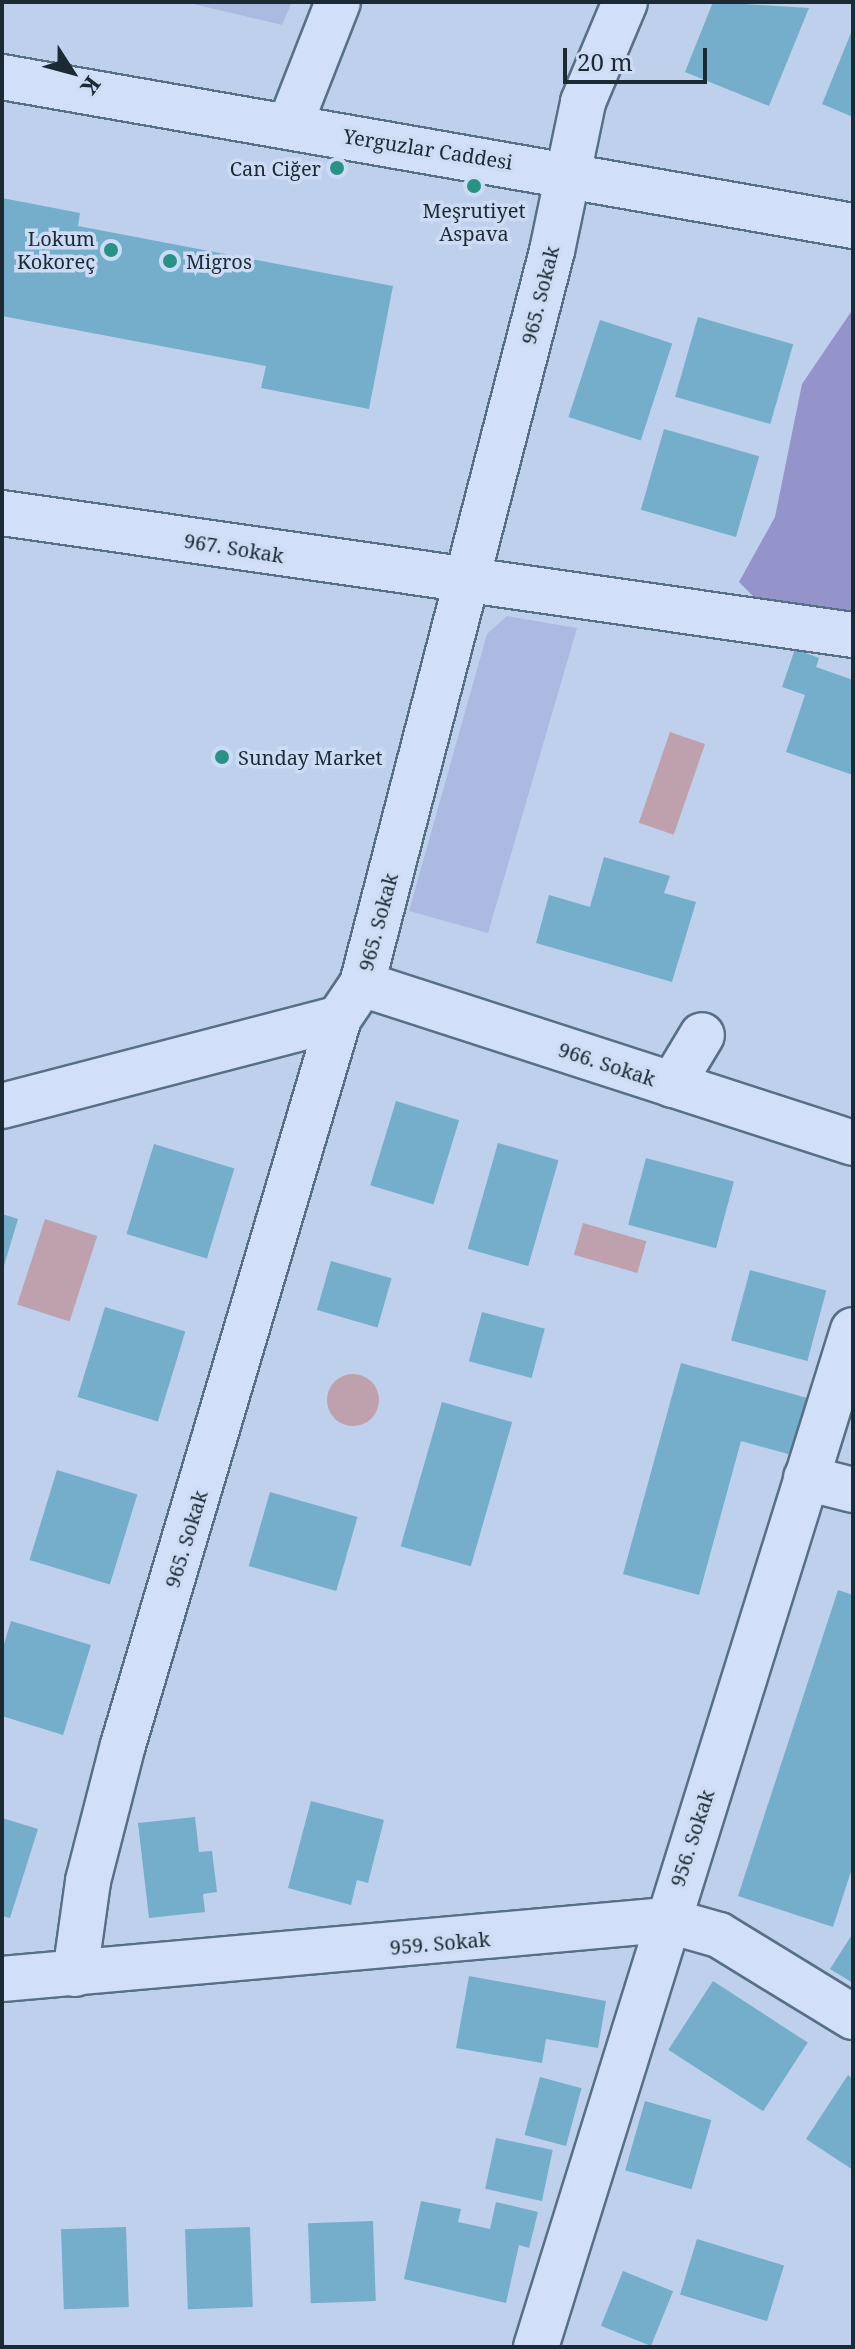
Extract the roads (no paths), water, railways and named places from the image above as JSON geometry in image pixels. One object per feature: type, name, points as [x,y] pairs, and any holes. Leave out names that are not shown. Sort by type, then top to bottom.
[{"type":"street","points":[[289,127],[338,2]]},
{"type":"street","name":"965. Sokak","points":[[75,1974],[88,1881],[123,1745],[350,1001],[467,581],[583,102],[625,2]]},
{"type":"street","name":"Yerguzlar Caddesi","points":[[2,77],[568,172],[853,226]]},
{"type":"street","name":"967. Sokak","points":[[2,513],[853,635]]},
{"type":"street","points":[[2,1106],[350,1001]]},
{"type":"street","name":"966. Sokak","points":[[350,1001],[672,1085],[853,1143]]},
{"type":"street","points":[[672,1085],[702,1035]]},
{"type":"street","name":"956. Sokak","points":[[536,2347],[666,1920],[853,1330]]},
{"type":"street","points":[[806,1478],[853,1490]]},
{"type":"street","name":"959. Sokak","points":[[2,1979],[666,1920],[719,1935],[853,2017]]},
{"type":"place","name":"Can Ciğer","points":[[337,168]]},
{"type":"place","name":"Meşrutiyet Aspava","points":[[474,186]]},
{"type":"place","name":"Lokum Kokoreç","points":[[111,250]]},
{"type":"place","name":"Migros","points":[[170,261]]},
{"type":"place","name":"Sunday Market","points":[[222,757]]}]
